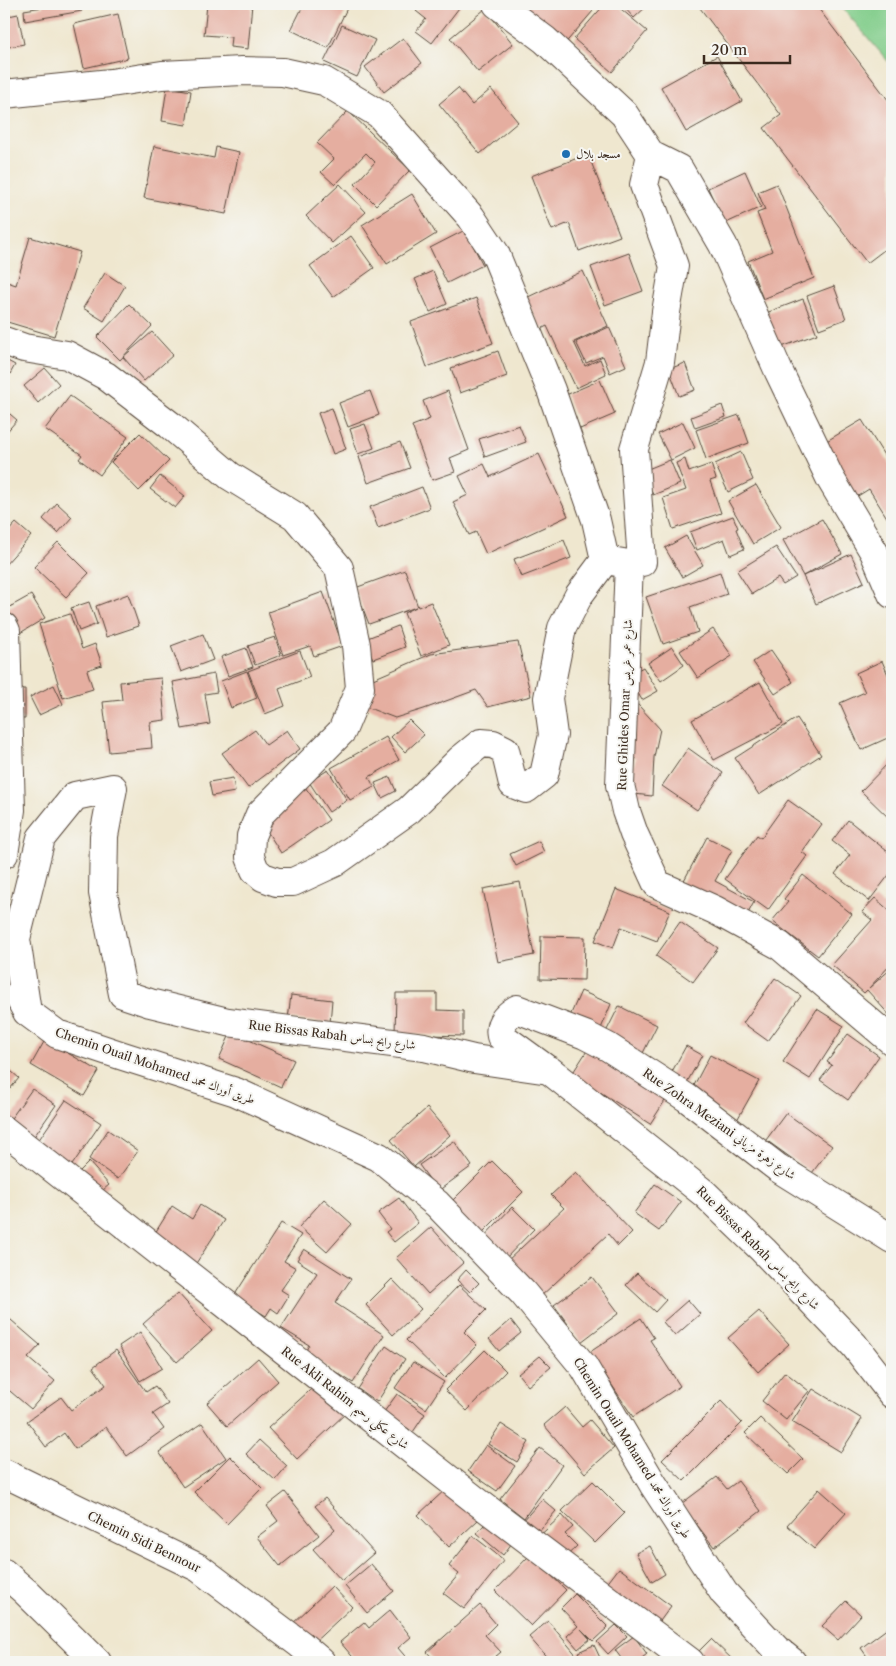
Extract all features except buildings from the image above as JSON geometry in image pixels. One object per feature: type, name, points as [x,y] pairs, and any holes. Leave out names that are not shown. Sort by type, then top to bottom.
[{"type":"street","points":[[497,4],[545,40],[624,114],[652,155],[679,169],[723,246],[779,372],[826,469],[874,552],[892,594]]},
{"type":"street","name":"Rue Ghides Omar شارع عمر غريس","points":[[4,94],[111,83],[162,75],[242,71],[283,72],[324,81],[379,114],[471,217],[495,253],[551,390],[596,520],[617,562],[620,785],[634,834],[657,884],[715,910],[779,945],[892,1041]]},
{"type":"street","points":[[4,341],[24,348],[67,355],[106,376],[170,425],[230,476],[295,516],[339,568],[356,645],[360,688],[342,730],[260,814],[251,836],[250,857],[255,870],[263,877],[277,882],[293,882],[334,863],[409,810],[460,760],[481,743],[493,744],[504,750],[514,784],[526,788],[544,775],[553,735],[548,698],[562,628],[579,595],[617,562],[642,562],[634,449],[660,362],[674,266],[644,185],[652,155]]},
{"type":"street","points":[[4,627],[6,631],[11,810],[4,854]]},
{"type":"street","name":"Rue Bissas Rabah شارع رابح بساس","points":[[27,1012],[16,940],[41,838],[75,796],[113,788],[104,836],[103,892],[123,994],[150,1003],[228,1022],[424,1047],[474,1059],[549,1070],[705,1194],[763,1250],[854,1345],[892,1394]]},
{"type":"street","name":"Chemin Ouail Mohamed طريق أوراك محمد","points":[[4,948],[6,972],[27,1012],[57,1034],[236,1092],[379,1158],[437,1204],[523,1293],[584,1367],[653,1484],[724,1592],[776,1649],[792,1662]]},
{"type":"street","name":"Rue Zohra Meziani شارع زهرة مزياني","points":[[549,1070],[501,1036],[502,1024],[508,1014],[517,1009],[585,1035],[608,1047],[687,1098],[778,1168],[892,1239]]},
{"type":"street","name":"Rue Akli Rahim شارع عكلي رحيم","points":[[4,1130],[474,1499],[690,1662]]},
{"type":"street","name":"Chemin Sidi Bennour","points":[[4,1473],[199,1568],[321,1662]]},
{"type":"street","points":[[4,1573],[97,1662]]},
{"type":"green space","points":[[839,4],[892,4],[892,66]]},
{"type":"place","name":"مسجد بلال","points":[[566,154]]}]
